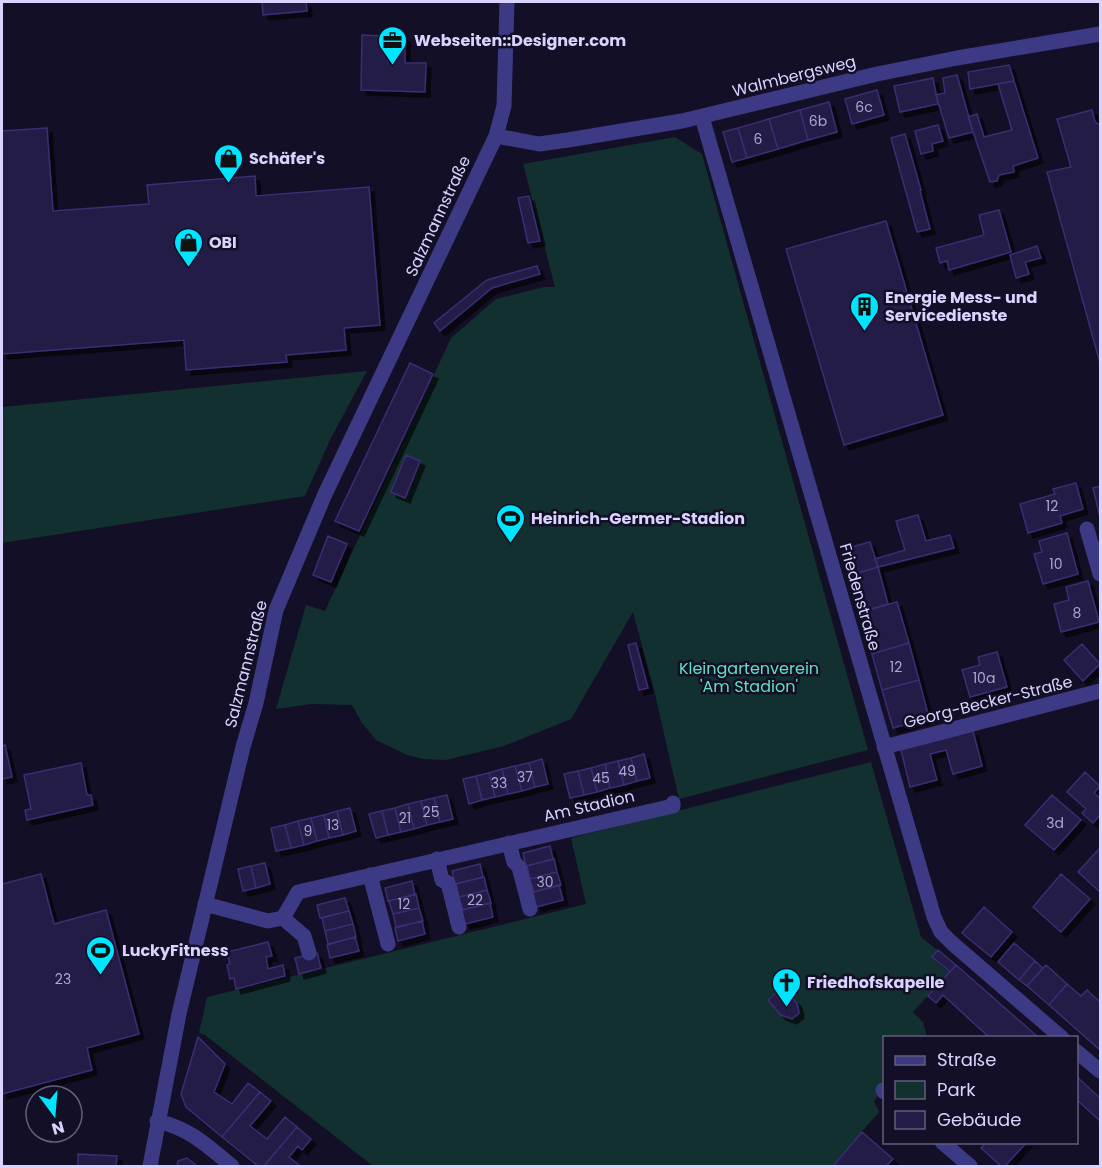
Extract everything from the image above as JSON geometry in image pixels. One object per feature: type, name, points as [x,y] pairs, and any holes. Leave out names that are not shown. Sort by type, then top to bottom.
[{"type":"street","name":"Salzmannstraße","points":[[150,1167],[170,1055],[243,747],[256,703],[276,610],[325,494],[496,136],[504,106],[507,2]]},
{"type":"street","name":"Walmbergsweg","points":[[496,136],[548,144],[702,117],[877,74],[957,58],[1101,34]]},
{"type":"street","name":"Friedenstraße","points":[[702,117],[930,907],[938,927],[952,943],[1060,1036]]},
{"type":"street","points":[[1087,529],[1101,574]]},
{"type":"street","name":"Georg-Becker-Straße","points":[[884,747],[1101,691]]},
{"type":"street","name":"Am Stadion","points":[[283,918],[298,892],[673,804]]},
{"type":"street","points":[[509,843],[514,862],[519,867],[530,909]]},
{"type":"street","points":[[437,859],[442,880],[448,883],[459,927]]},
{"type":"street","points":[[370,875],[388,944]]},
{"type":"street","points":[[205,904],[268,921],[283,918],[304,936],[309,953]]},
{"type":"street","points":[[1078,1052],[1101,1071]]},
{"type":"street","points":[[158,1121],[175,1125],[191,1133],[232,1167]]},
{"type":"street","points":[[943,1144],[970,1167]]},
{"type":"green space","name":"Kleingartenverein 'Am Stadion'","points":[[675,137],[702,154],[868,750],[679,799],[633,612],[571,719],[504,746],[446,760],[423,759],[407,755],[376,740],[362,723],[352,705],[312,704],[276,709],[306,605],[325,611],[451,338],[496,299],[544,287],[555,287],[523,164]]},
{"type":"green space","points":[[367,371],[330,440],[305,496],[2,543],[2,407]]},
{"type":"green space","points":[[871,762],[921,937],[956,965],[913,1012],[923,1022],[927,1036],[883,1036],[883,1089],[874,1101],[879,1112],[832,1166],[373,1166],[205,1035],[199,1033],[207,997],[586,904],[571,838]]},
{"type":"building","points":[[262,2],[306,2],[307,11],[263,15]]},
{"type":"building","name":"Webseiten::Designer.com","points":[[362,35],[405,37],[405,63],[426,63],[425,92],[361,90]]},
{"type":"building","points":[[1009,65],[1014,81],[970,89],[968,72]]},
{"type":"building","points":[[957,75],[973,132],[949,138],[936,95],[945,93],[943,78]]},
{"type":"building","points":[[933,78],[938,104],[900,112],[894,86]]},
{"type":"building","points":[[1014,81],[1038,158],[1013,166],[1014,172],[999,175],[997,181],[990,182],[968,117],[977,114],[984,137],[1012,130],[998,84]]},
{"type":"building","points":[[877,90],[884,115],[852,124],[845,99]]},
{"type":"building","points":[[829,102],[837,132],[808,140],[800,110]]},
{"type":"building","points":[[800,110],[808,140],[778,149],[769,119]]},
{"type":"building","points":[[1092,110],[1095,122],[1100,125],[1100,363],[1047,172],[1071,167],[1057,119]]},
{"type":"building","points":[[769,119],[778,149],[747,158],[738,128]]},
{"type":"building","points":[[938,125],[943,141],[932,144],[933,151],[921,154],[915,131]]},
{"type":"building","name":"OBI","points":[[47,128],[53,211],[149,204],[147,185],[255,176],[256,196],[369,187],[380,325],[344,328],[346,350],[286,355],[287,362],[186,370],[184,340],[2,354],[2,131]]},
{"type":"building","points":[[738,128],[747,158],[732,162],[723,132]]},
{"type":"building","points":[[905,134],[930,229],[917,232],[891,138]]},
{"type":"building","points":[[529,196],[540,241],[528,243],[518,198]]},
{"type":"building","points":[[999,210],[1011,252],[949,270],[947,261],[940,263],[936,248],[984,235],[979,215]]},
{"type":"building","name":"Energie Mess- und Servicedienste","points":[[886,221],[943,415],[844,445],[786,249]]},
{"type":"building","points":[[1037,246],[1041,258],[1025,262],[1029,274],[1016,278],[1010,255]]},
{"type":"building","points":[[537,266],[540,274],[492,288],[440,331],[434,323],[487,280]]},
{"type":"building","points":[[410,363],[433,374],[359,531],[335,521]]},
{"type":"building","points":[[406,455],[420,461],[405,498],[391,492]]},
{"type":"building","points":[[1076,483],[1083,509],[1060,516],[1062,523],[1028,533],[1020,504],[1055,494],[1053,489]]},
{"type":"building","points":[[1100,486],[1100,517],[1093,488]]},
{"type":"building","points":[[918,515],[926,541],[950,535],[954,548],[878,567],[875,559],[905,550],[896,521]]},
{"type":"building","points":[[1067,533],[1078,574],[1043,584],[1034,554],[1042,552],[1039,541]]},
{"type":"building","points":[[328,536],[347,544],[331,582],[313,575]]},
{"type":"building","points":[[870,542],[878,567],[851,575],[844,549]]},
{"type":"building","points":[[878,567],[888,604],[861,612],[851,575]]},
{"type":"building","points":[[1088,581],[1099,622],[1061,632],[1054,604],[1069,600],[1066,587]]},
{"type":"building","points":[[897,602],[909,643],[872,654],[861,612]]},
{"type":"building","points":[[636,643],[648,688],[639,690],[628,645]]},
{"type":"building","points":[[909,643],[919,680],[882,690],[872,654]]},
{"type":"building","points":[[1082,644],[1100,664],[1083,681],[1064,660]]},
{"type":"building","points":[[997,652],[1007,687],[970,697],[962,670],[980,665],[978,657]]},
{"type":"building","points":[[919,680],[929,718],[893,728],[882,690]]},
{"type":"building","points":[[973,731],[982,766],[953,774],[946,750],[930,754],[937,780],[910,787],[901,750]]},
{"type":"building","points":[[5,745],[12,777],[2,779],[2,746]]},
{"type":"building","points":[[644,754],[650,778],[637,781],[631,758]]},
{"type":"building","points":[[631,758],[637,781],[624,785],[618,761]]},
{"type":"building","points":[[542,759],[548,784],[535,787],[529,763]]},
{"type":"building","points":[[618,761],[624,785],[610,788],[605,764]]},
{"type":"building","points":[[81,763],[87,795],[91,795],[93,805],[27,820],[25,810],[31,809],[24,775]]},
{"type":"building","points":[[529,763],[535,787],[522,791],[515,766]]},
{"type":"building","points":[[605,764],[610,788],[597,792],[591,768]]},
{"type":"building","points":[[515,766],[522,791],[508,794],[502,769]]},
{"type":"building","points":[[591,768],[597,792],[584,795],[578,771]]},
{"type":"building","points":[[502,769],[508,794],[495,797],[489,773]]},
{"type":"building","points":[[578,771],[584,795],[570,798],[564,774]]},
{"type":"building","points":[[1085,772],[1100,786],[1094,793],[1100,798],[1100,815],[1093,823],[1082,813],[1086,809],[1067,792]]},
{"type":"building","points":[[489,773],[495,797],[482,800],[476,776]]},
{"type":"building","points":[[476,776],[482,800],[469,804],[463,779]]},
{"type":"building","points":[[447,795],[453,819],[440,822],[434,798]]},
{"type":"building","points":[[1052,795],[1081,820],[1054,850],[1025,825]]},
{"type":"building","points":[[434,798],[440,822],[427,825],[421,801]]},
{"type":"building","points":[[421,801],[427,825],[414,829],[408,804]]},
{"type":"building","points":[[408,804],[414,829],[401,832],[395,808]]},
{"type":"building","points":[[350,808],[356,831],[343,835],[337,811]]},
{"type":"building","points":[[395,808],[401,832],[388,835],[382,811]]},
{"type":"building","points":[[337,811],[343,835],[329,838],[324,815]]},
{"type":"building","points":[[382,811],[388,835],[376,838],[369,814]]},
{"type":"building","points":[[324,815],[329,838],[317,841],[311,818]]},
{"type":"building","points":[[311,818],[317,841],[304,845],[298,821]]},
{"type":"building","points":[[298,821],[304,845],[291,848],[285,825]]},
{"type":"building","points":[[285,825],[291,848],[276,851],[271,828]]},
{"type":"building","points":[[550,846],[553,859],[526,866],[523,853]]},
{"type":"building","points":[[1100,848],[1100,892],[1078,872]]},
{"type":"building","points":[[554,859],[557,872],[530,879],[527,866]]},
{"type":"building","points":[[265,863],[270,884],[256,888],[251,866]]},
{"type":"building","points":[[480,864],[483,877],[455,884],[452,871]]},
{"type":"building","points":[[251,866],[256,888],[243,891],[238,869]]},
{"type":"building","points":[[557,872],[561,885],[534,892],[530,879]]},
{"type":"building","points":[[41,874],[54,924],[106,910],[139,1034],[87,1048],[92,1070],[40,1084],[24,1084],[24,1088],[2,1094],[2,884]]},
{"type":"building","points":[[1061,874],[1090,899],[1061,932],[1033,907]]},
{"type":"building","points":[[484,877],[487,890],[459,897],[456,884]]},
{"type":"building","points":[[412,881],[415,895],[388,901],[385,888]]},
{"type":"building","points":[[559,885],[563,900],[536,907],[533,892]]},
{"type":"building","points":[[487,890],[491,903],[463,910],[459,897]]},
{"type":"building","points":[[416,894],[419,908],[393,914],[389,901]]},
{"type":"building","points":[[345,898],[349,911],[320,918],[317,905]]},
{"type":"building","points":[[490,903],[493,917],[465,924],[461,910]]},
{"type":"building","points":[[984,907],[1012,932],[991,957],[962,933]]},
{"type":"building","points":[[419,908],[423,921],[396,927],[393,914]]},
{"type":"building","points":[[349,911],[353,924],[325,931],[322,918]]},
{"type":"building","points":[[422,921],[425,934],[398,941],[395,928]]},
{"type":"building","points":[[353,924],[356,937],[328,944],[325,931]]},
{"type":"building","points":[[355,937],[359,951],[330,958],[327,945]]},
{"type":"building","points":[[268,942],[272,956],[266,957],[268,969],[283,965],[285,976],[236,989],[234,978],[230,979],[227,952]]},
{"type":"building","points":[[1014,943],[1035,961],[1019,980],[998,962]]},
{"type":"building","points":[[938,950],[956,965],[950,972],[932,957]]},
{"type":"building","points":[[317,953],[321,968],[299,974],[295,958]]},
{"type":"building","points":[[1035,961],[1043,968],[1027,986],[1019,980]]},
{"type":"building","points":[[956,965],[1037,1036],[988,1036],[943,995],[936,1003],[928,996]]},
{"type":"building","points":[[1046,965],[1067,984],[1049,1005],[1027,986]]},
{"type":"building","points":[[1067,984],[1081,996],[1087,990],[1100,1002],[1100,1050],[1049,1005]]},
{"type":"building","name":"Friedhofskapelle","points":[[783,987],[797,1003],[799,1013],[792,1019],[781,1015],[768,1000]]},
{"type":"building","points":[[198,1037],[225,1064],[214,1092],[232,1104],[248,1083],[260,1092],[222,1137],[186,1107],[181,1094]]},
{"type":"building","points":[[1078,1078],[1100,1098],[1100,1121],[1078,1101]]},
{"type":"building","points":[[260,1092],[271,1101],[250,1126],[267,1139],[285,1117],[297,1127],[264,1166],[258,1166],[222,1137]]},
{"type":"building","points":[[297,1127],[311,1139],[302,1150],[298,1146],[289,1157],[300,1166],[264,1166]]},
{"type":"building","points":[[862,1132],[893,1159],[886,1166],[833,1166]]},
{"type":"building","points":[[984,1144],[1025,1144],[1005,1166],[1001,1166],[981,1148]]},
{"type":"building","points":[[78,1154],[117,1156],[116,1166],[78,1166]]},
{"type":"building","points":[[187,1158],[197,1166],[177,1166],[178,1161]]},
{"type":"place","name":"Webseiten::Designer.com","points":[[393,66]]},
{"type":"place","name":"Schäfer's","points":[[228,184]]},
{"type":"place","name":"OBI","points":[[188,268]]},
{"type":"place","name":"Energie Mess- und Servicedienste","points":[[864,332]]},
{"type":"place","name":"Heinrich-Germer-Stadion","points":[[510,544]]},
{"type":"place","name":"LuckyFitness","points":[[101,976]]},
{"type":"place","name":"Friedhofskapelle","points":[[786,1008]]}]
